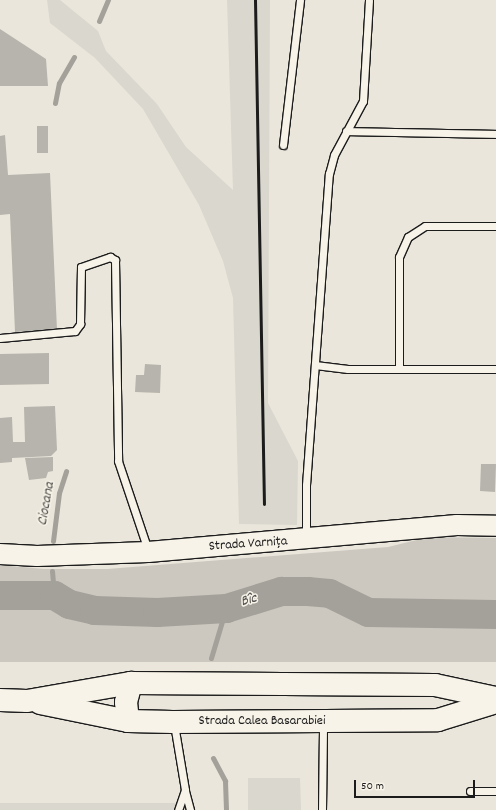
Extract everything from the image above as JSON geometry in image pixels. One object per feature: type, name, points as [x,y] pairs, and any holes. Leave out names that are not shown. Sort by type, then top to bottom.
[{"type":"main road","name":"Strada Calea Basarabiei","points":[[27,701],[131,683],[435,685],[496,698]]},
{"type":"main road","points":[[128,721],[126,702],[131,683]]},
{"type":"main road","points":[[366,719],[376,705],[368,685]]},
{"type":"main road","name":"Strada Calea Basarabiei","points":[[0,700],[27,701],[128,721],[173,722],[323,721],[366,719],[438,720],[496,702]]},
{"type":"street","name":"Strada Varnița","points":[[0,554],[75,556],[148,552],[306,540],[457,525],[496,526]]},
{"type":"lane","points":[[283,145],[300,0]]},
{"type":"lane","points":[[306,540],[329,174],[334,155],[363,101],[369,0]]},
{"type":"lane","points":[[346,131],[496,134]]},
{"type":"lane","points":[[399,367],[399,257],[408,237],[425,226],[496,226]]},
{"type":"lane","points":[[0,338],[75,331],[80,324],[81,267],[110,257],[114,260],[118,461],[148,552]]},
{"type":"lane","points":[[316,365],[348,369],[399,367],[496,369]]},
{"type":"lane","points":[[322,810],[323,721]]},
{"type":"lane","points":[[173,722],[190,810]]},
{"type":"lane","points":[[178,810],[185,790]]},
{"type":"lane","points":[[470,791],[496,791]]},
{"type":"shaded area","points":[[47,0],[60,0],[98,31],[106,51],[157,104],[186,147],[233,190],[227,0],[270,0],[268,403],[298,461],[297,525],[239,524],[233,298],[223,261],[199,205],[143,109],[95,58],[50,23]]},
{"type":"shaded area","points":[[429,537],[496,538],[496,662],[0,662],[0,565],[44,569],[107,569],[388,547]]},
{"type":"shaded area","points":[[248,778],[300,778],[301,810],[248,810]]},
{"type":"shaded area","points":[[0,803],[179,803],[181,810],[0,810]]},
{"type":"building","points":[[0,29],[46,59],[48,86],[0,86]]},
{"type":"building","points":[[37,126],[48,126],[48,153],[37,153]]},
{"type":"building","points":[[5,135],[8,175],[50,173],[57,330],[15,332],[10,214],[0,215],[0,136]]},
{"type":"building","points":[[49,353],[49,384],[0,385],[0,354]]},
{"type":"building","points":[[145,364],[161,365],[160,393],[135,392],[136,375],[144,375]]},
{"type":"building","points":[[55,406],[57,450],[51,456],[12,458],[12,462],[0,463],[0,418],[12,417],[13,442],[25,442],[24,407]]},
{"type":"building","points":[[53,457],[53,471],[48,472],[46,478],[29,480],[25,458]]},
{"type":"building","points":[[481,464],[496,464],[495,492],[480,491]]},
{"type":"waterway","name":"Ciocana","points":[[99,21],[108,0]]},
{"type":"waterway","name":"Ciocana","points":[[55,103],[59,83],[74,57]]},
{"type":"waterway","name":"Ciocana","points":[[53,541],[59,493],[66,471]]},
{"type":"waterway","name":"Ciocana","points":[[52,571],[54,595]]},
{"type":"waterway","name":"Bîc","points":[[0,595],[54,595],[69,604],[94,610],[157,612],[226,608],[281,591],[307,591],[329,593],[368,612],[496,614]]},
{"type":"waterway","points":[[211,658],[226,608]]},
{"type":"waterway","points":[[213,758],[225,781],[226,810]]},
{"type":"railway","points":[[255,0],[264,504]]}]
